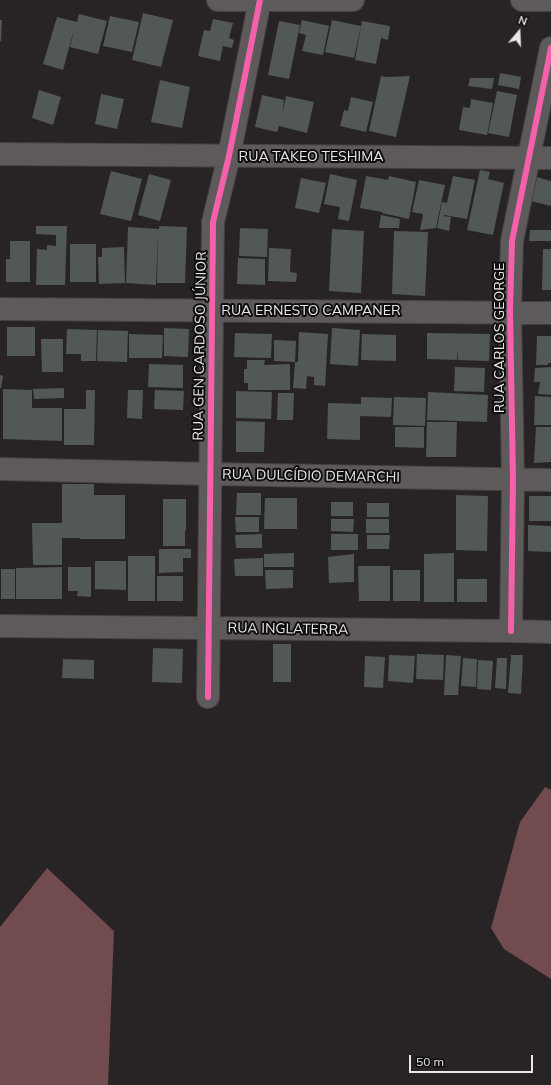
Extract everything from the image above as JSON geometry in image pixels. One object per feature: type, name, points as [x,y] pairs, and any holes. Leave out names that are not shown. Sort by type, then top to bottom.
[{"type":"street","points":[[218,0],[354,0]]},
{"type":"street","name":"RUA GEN CARDOSO JÚNIOR","points":[[208,697],[210,628],[213,222],[229,156],[260,0]]},
{"type":"street","points":[[522,0],[551,0]]},
{"type":"street","name":"RUA CARLOS GEORGE","points":[[511,631],[513,479],[510,312],[512,241],[551,48]]},
{"type":"street","name":"RUA TAKEO TESHIMA","points":[[0,154],[551,158]]},
{"type":"street","name":"RUA ERNESTO CAMPANER","points":[[0,309],[551,313]]},
{"type":"street","name":"RUA DULCÍDIO DEMARCHI","points":[[0,469],[551,480]]},
{"type":"street","name":"RUA INGLATERRA","points":[[0,626],[551,632]]},
{"type":"shaded area","points":[[545,787],[551,790],[551,979],[504,949],[491,928],[520,822]]},
{"type":"shaded area","points":[[47,868],[114,931],[108,1085],[0,1085],[0,927]]},
{"type":"building","points":[[143,13],[173,20],[161,67],[132,60]]},
{"type":"building","points":[[79,14],[107,21],[98,54],[70,47],[75,26],[63,70],[43,64],[57,17],[77,22]]},
{"type":"building","points":[[110,16],[139,22],[132,52],[103,46]]},
{"type":"building","points":[[213,19],[233,23],[229,38],[234,40],[232,48],[223,46],[220,61],[198,56],[204,30],[210,31]]},
{"type":"building","points":[[0,20],[2,20],[1,41],[0,41]]},
{"type":"building","points":[[302,20],[329,26],[323,55],[302,51],[306,35],[299,33]]},
{"type":"building","points":[[332,20],[361,26],[354,58],[325,52]]},
{"type":"building","points":[[279,21],[300,25],[289,79],[268,75]]},
{"type":"building","points":[[362,21],[390,26],[388,40],[381,38],[376,64],[355,60]]},
{"type":"building","points":[[500,73],[521,77],[519,89],[498,85]]},
{"type":"building","points":[[381,76],[410,76],[396,137],[369,131]]},
{"type":"building","points":[[470,78],[494,78],[492,89],[468,86]]},
{"type":"building","points":[[160,80],[190,87],[182,128],[151,122]]},
{"type":"building","points":[[39,90],[61,97],[53,125],[32,118]]},
{"type":"building","points":[[497,91],[517,95],[509,137],[488,133]]},
{"type":"building","points":[[101,94],[124,99],[117,129],[95,124]]},
{"type":"building","points":[[262,95],[284,100],[282,115],[286,96],[314,102],[307,133],[279,126],[277,132],[255,127]]},
{"type":"building","points":[[351,97],[373,102],[366,132],[340,126],[344,110],[348,111]]},
{"type":"building","points":[[471,99],[493,103],[487,135],[459,130],[463,107],[470,108]]},
{"type":"building","points":[[480,170],[490,172],[488,179],[504,183],[493,235],[467,230]]},
{"type":"building","points":[[111,171],[142,179],[131,221],[100,214]]},
{"type":"building","points":[[149,174],[171,180],[160,221],[138,215]]},
{"type":"building","points":[[330,174],[357,180],[349,221],[338,219],[340,207],[324,204]]},
{"type":"building","points":[[366,176],[388,180],[389,176],[416,182],[409,219],[360,208]]},
{"type":"building","points":[[453,176],[475,180],[467,219],[444,215],[451,217],[449,231],[437,228],[442,202],[447,203]]},
{"type":"building","points":[[537,177],[551,181],[551,206],[531,201]]},
{"type":"building","points":[[301,178],[326,183],[319,213],[295,208]]},
{"type":"building","points":[[419,180],[445,185],[436,228],[420,230],[423,214],[412,212]]},
{"type":"building","points":[[381,215],[400,219],[399,228],[379,228]]},
{"type":"building","points":[[36,226],[67,226],[65,285],[36,285],[37,249],[47,250],[47,245],[56,246],[56,235],[36,234]]},
{"type":"building","points":[[159,226],[187,227],[185,283],[157,283],[158,232],[156,285],[126,283],[128,227],[159,229]]},
{"type":"building","points":[[240,228],[268,229],[267,257],[239,256]]},
{"type":"building","points":[[332,229],[364,231],[361,293],[329,291]]},
{"type":"building","points":[[530,230],[551,230],[551,241],[529,241]]},
{"type":"building","points":[[394,231],[428,232],[425,296],[392,294]]},
{"type":"building","points":[[10,241],[30,241],[30,282],[6,282],[6,259],[10,259]]},
{"type":"building","points":[[70,244],[96,244],[96,282],[70,282]]},
{"type":"building","points":[[124,247],[125,283],[99,284],[98,257],[102,257],[102,248]]},
{"type":"building","points":[[269,248],[291,249],[290,272],[297,273],[296,282],[268,281]]},
{"type":"building","points":[[543,249],[551,249],[551,290],[542,290]]},
{"type":"building","points":[[238,258],[265,259],[265,285],[237,284]]},
{"type":"building","points":[[7,327],[35,327],[35,356],[7,356]]},
{"type":"building","points":[[164,328],[189,329],[188,357],[164,356]]},
{"type":"building","points":[[332,328],[360,330],[358,366],[330,364]]},
{"type":"building","points":[[67,329],[97,330],[96,361],[81,361],[81,354],[66,354]]},
{"type":"building","points":[[98,330],[128,331],[127,362],[97,361]]},
{"type":"building","points":[[299,332],[328,334],[325,386],[314,385],[314,377],[307,376],[306,389],[293,388],[295,362],[298,362]]},
{"type":"building","points":[[235,333],[272,334],[271,358],[234,357]]},
{"type":"building","points":[[427,333],[490,334],[489,361],[458,360],[458,349],[457,360],[427,359]]},
{"type":"building","points":[[129,334],[163,335],[162,358],[129,358]]},
{"type":"building","points":[[362,334],[396,335],[396,361],[361,360]]},
{"type":"building","points":[[537,336],[551,336],[551,363],[548,363],[548,365],[536,365]]},
{"type":"building","points":[[41,339],[63,339],[63,372],[42,372]]},
{"type":"building","points":[[274,340],[296,341],[295,362],[274,361]]},
{"type":"building","points":[[247,360],[265,360],[264,365],[290,364],[290,390],[248,390],[248,383],[244,383],[244,369],[247,369]]},
{"type":"building","points":[[149,364],[183,365],[183,388],[148,387]]},
{"type":"building","points":[[455,367],[485,368],[484,392],[454,391]]},
{"type":"building","points":[[551,367],[551,395],[538,394],[540,382],[534,382],[535,368]]},
{"type":"building","points":[[0,375],[3,376],[1,388],[0,388]]},
{"type":"building","points":[[64,388],[64,398],[34,399],[33,389]]},
{"type":"building","points":[[3,389],[32,390],[32,408],[62,408],[62,441],[3,439]]},
{"type":"building","points":[[86,390],[95,390],[94,445],[64,445],[64,409],[86,409]]},
{"type":"building","points":[[128,390],[143,390],[142,419],[127,418]]},
{"type":"building","points":[[155,390],[184,391],[183,410],[154,409]]},
{"type":"building","points":[[236,391],[272,392],[271,419],[236,418]]},
{"type":"building","points":[[428,392],[488,395],[487,422],[427,420]]},
{"type":"building","points":[[278,393],[294,393],[293,420],[277,420]]},
{"type":"building","points":[[535,396],[551,397],[551,425],[534,425]]},
{"type":"building","points":[[361,397],[392,398],[391,417],[360,416],[360,440],[327,439],[328,403],[361,404]]},
{"type":"building","points":[[394,397],[426,398],[425,426],[393,425]]},
{"type":"building","points":[[236,421],[265,422],[264,452],[236,452]]},
{"type":"building","points":[[427,422],[457,422],[456,457],[426,457]]},
{"type":"building","points":[[395,427],[424,427],[424,448],[395,447]]},
{"type":"building","points":[[536,427],[551,427],[551,462],[534,463]]},
{"type":"building","points":[[62,484],[94,484],[94,495],[125,495],[125,539],[62,538],[62,565],[33,565],[32,523],[62,523]]},
{"type":"building","points":[[237,493],[261,493],[261,515],[236,515]]},
{"type":"building","points":[[456,495],[488,496],[487,551],[456,550]]},
{"type":"building","points":[[529,496],[551,496],[551,521],[529,521]]},
{"type":"building","points":[[265,498],[297,498],[297,529],[264,529]]},
{"type":"building","points":[[163,499],[186,499],[185,546],[163,546]]},
{"type":"building","points":[[331,502],[353,502],[353,516],[331,516]]},
{"type":"building","points":[[367,503],[389,503],[389,517],[367,517]]},
{"type":"building","points":[[235,517],[259,517],[259,532],[236,532]]},
{"type":"building","points":[[331,519],[354,519],[353,532],[331,531]]},
{"type":"building","points":[[366,519],[389,519],[389,533],[366,533]]},
{"type":"building","points":[[528,525],[551,526],[551,552],[528,551]]},
{"type":"building","points":[[262,534],[262,548],[236,548],[235,535]]},
{"type":"building","points":[[331,534],[358,534],[358,550],[331,550]]},
{"type":"building","points":[[367,535],[390,535],[389,549],[367,549]]},
{"type":"building","points":[[159,549],[191,549],[191,558],[183,558],[183,572],[159,573]]},
{"type":"building","points":[[294,553],[294,567],[264,567],[264,554]]},
{"type":"building","points":[[454,553],[454,602],[424,602],[424,554]]},
{"type":"building","points":[[354,554],[354,582],[329,583],[328,557]]},
{"type":"building","points":[[128,556],[155,556],[155,601],[128,601]]},
{"type":"building","points":[[263,558],[263,576],[235,576],[234,559]]},
{"type":"building","points":[[95,561],[126,561],[126,590],[95,589]]},
{"type":"building","points":[[358,566],[390,566],[390,601],[359,601]]},
{"type":"building","points":[[62,567],[62,599],[16,599],[16,568]]},
{"type":"building","points":[[68,567],[91,567],[91,597],[77,596],[78,591],[68,591]]},
{"type":"building","points":[[1,569],[15,569],[15,599],[1,599]]},
{"type":"building","points":[[265,570],[293,570],[293,588],[266,589]]},
{"type":"building","points":[[393,570],[420,570],[420,601],[393,601]]},
{"type":"building","points":[[157,576],[183,576],[183,601],[157,601]]},
{"type":"building","points":[[457,579],[487,579],[487,602],[457,602]]},
{"type":"building","points":[[273,644],[291,644],[291,682],[273,682]]},
{"type":"building","points":[[153,648],[183,649],[182,683],[152,682]]},
{"type":"building","points":[[417,654],[444,655],[443,680],[416,679]]},
{"type":"building","points":[[389,655],[415,656],[413,683],[388,681]]},
{"type":"building","points":[[446,655],[461,656],[458,695],[444,695]]},
{"type":"building","points":[[511,655],[523,655],[521,694],[508,693]]},
{"type":"building","points":[[365,656],[385,657],[383,688],[364,687]]},
{"type":"building","points":[[463,658],[477,659],[476,687],[461,686]]},
{"type":"building","points":[[497,658],[507,658],[506,689],[495,688]]},
{"type":"building","points":[[63,659],[94,660],[94,679],[62,678]]},
{"type":"building","points":[[478,660],[493,661],[491,690],[477,689]]},
{"type":"cycle path","points":[[208,697],[213,222],[229,156],[260,0]]},
{"type":"cycle path","points":[[511,631],[513,479],[510,312],[512,241],[551,48]]}]
